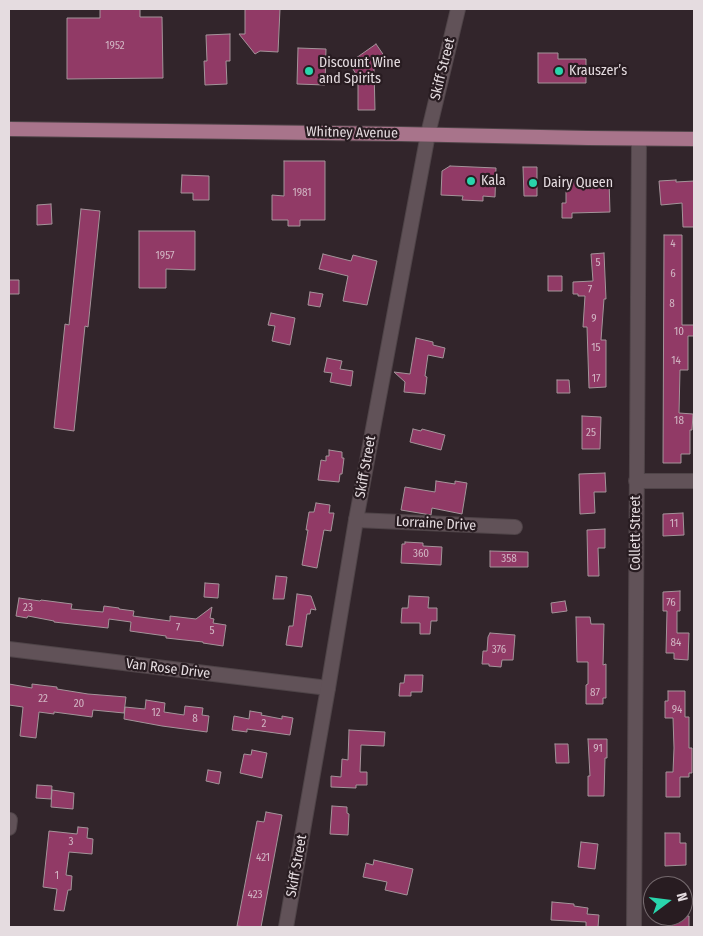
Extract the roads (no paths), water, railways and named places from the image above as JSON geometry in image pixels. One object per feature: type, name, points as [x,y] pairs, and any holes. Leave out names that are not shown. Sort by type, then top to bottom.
[{"type":"main road","name":"Whitney Avenue","points":[[9,129],[694,139]]},
{"type":"street","name":"Skiff Street","points":[[286,927],[356,520],[428,134],[458,9]]},
{"type":"street","name":"Collett Street","points":[[634,927],[639,139]]},
{"type":"street","points":[[636,481],[694,481]]},
{"type":"street","name":"Lorraine Drive","points":[[356,520],[515,527]]},
{"type":"street","name":"Van Rose Drive","points":[[9,649],[328,688]]},
{"type":"place","name":"Discount Wine and Spirits","points":[[309,71]]},
{"type":"place","name":"Krauszer’s","points":[[559,71]]},
{"type":"place","name":"Kala","points":[[471,181]]},
{"type":"place","name":"Dairy Queen","points":[[533,183]]}]
